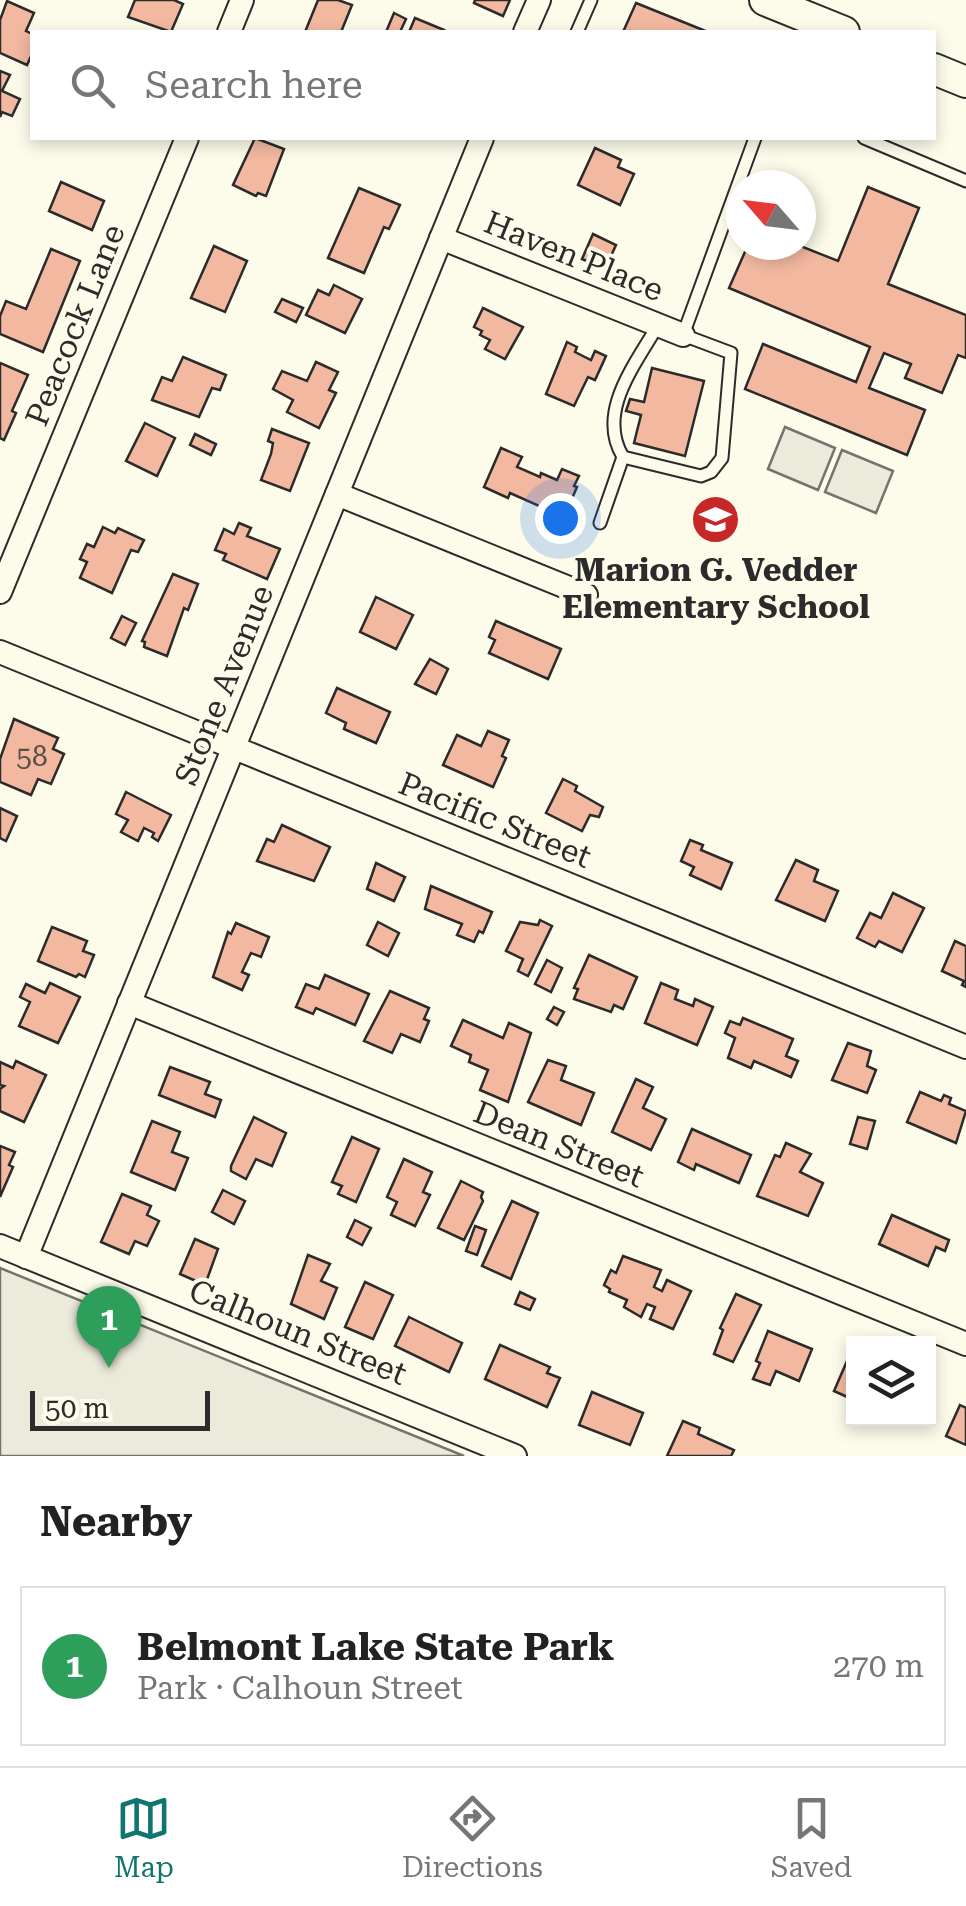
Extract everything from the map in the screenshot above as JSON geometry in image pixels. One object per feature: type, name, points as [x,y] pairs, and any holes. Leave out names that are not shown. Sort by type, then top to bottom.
[{"type":"main road","points":[[765,0],[800,24],[833,30]]},
{"type":"main road","points":[[936,70],[966,82]]},
{"type":"street","points":[[230,30],[242,0]]},
{"type":"street","points":[[526,30],[538,0]]},
{"type":"street","name":"Peacock Lane","points":[[0,592],[185,140]]},
{"type":"street","name":"Stone Avenue","points":[[26,1257],[481,140]]},
{"type":"street","name":"Haven Place","points":[[441,238],[682,335]]},
{"type":"street","points":[[337,494],[586,595]]},
{"type":"street","name":"Pacific Street","points":[[0,652],[966,1047]]},
{"type":"street","name":"Dean Street","points":[[129,1003],[966,1344]]},
{"type":"street","name":"Calhoun Street","points":[[0,1246],[515,1456]]},
{"type":"lane","points":[[578,30],[591,0]]},
{"type":"lane","points":[[658,325],[626,380],[612,416],[614,443],[623,457],[701,476],[711,472],[722,458],[731,354],[682,335],[754,140]]},
{"type":"lane","points":[[869,140],[966,181]]},
{"type":"lane","points":[[600,523],[623,457]]},
{"type":"shaded area","points":[[785,427],[835,448],[818,490],[768,469]]},
{"type":"shaded area","points":[[842,450],[893,471],[876,513],[825,492]]},
{"type":"shaded area","points":[[0,1268],[464,1456],[0,1456]]},
{"type":"building","points":[[135,0],[174,0],[183,4],[172,30],[128,17]]},
{"type":"building","points":[[318,0],[352,5],[342,30],[306,30]]},
{"type":"building","points":[[510,0],[503,16],[474,3]]},
{"type":"building","points":[[7,1],[34,13],[26,31],[30,33],[27,65],[0,53],[0,20]]},
{"type":"building","points":[[636,3],[703,30],[624,30]]},
{"type":"building","points":[[394,13],[406,19],[401,30],[387,30]]},
{"type":"building","points":[[415,18],[444,30],[410,30]]},
{"type":"building","points":[[0,71],[10,75],[2,91],[20,99],[12,116],[2,112],[0,117]]},
{"type":"building","points":[[254,140],[284,149],[266,196],[256,196],[233,185]]},
{"type":"building","points":[[595,148],[621,160],[618,167],[634,174],[620,205],[578,185]]},
{"type":"building","points":[[61,182],[104,201],[92,230],[49,211]]},
{"type":"building","points":[[868,187],[919,208],[888,284],[966,315],[966,358],[958,355],[942,393],[905,378],[911,364],[884,353],[869,388],[925,410],[907,455],[745,389],[763,344],[856,382],[870,347],[729,288],[741,260],[816,260],[816,252],[838,261]]},
{"type":"building","points":[[359,188],[400,205],[389,229],[384,227],[364,273],[328,258]]},
{"type":"building","points":[[593,234],[616,245],[605,269],[582,259]]},
{"type":"building","points":[[214,246],[247,261],[225,312],[191,298]]},
{"type":"building","points":[[51,249],[80,261],[43,352],[0,334],[0,316],[6,301],[26,309]]},
{"type":"building","points":[[334,285],[362,299],[345,333],[306,315],[318,290],[329,295]]},
{"type":"building","points":[[282,299],[303,308],[296,322],[275,312]]},
{"type":"building","points":[[483,308],[523,327],[505,359],[485,349],[490,340],[474,327]]},
{"type":"building","points":[[567,342],[577,347],[575,352],[591,360],[595,351],[606,356],[595,380],[588,377],[574,406],[546,394]]},
{"type":"building","points":[[183,357],[226,375],[220,390],[212,388],[199,417],[152,400],[162,377],[172,381]]},
{"type":"building","points":[[316,362],[338,372],[329,390],[336,393],[319,428],[287,412],[293,400],[273,389],[282,371],[307,381]]},
{"type":"building","points":[[0,363],[28,375],[4,440],[0,438]]},
{"type":"building","points":[[652,368],[704,381],[685,456],[634,443],[641,415],[626,411],[630,399],[644,402]]},
{"type":"building","points":[[145,423],[175,438],[157,476],[126,461]]},
{"type":"building","points":[[272,429],[309,443],[290,491],[261,480],[271,454],[273,443],[268,441]]},
{"type":"building","points":[[195,434],[216,444],[211,455],[190,445]]},
{"type":"building","points":[[501,448],[522,457],[517,467],[540,477],[541,473],[557,480],[562,469],[579,476],[564,517],[510,493],[508,498],[484,487]]},
{"type":"building","points":[[239,523],[251,528],[247,536],[280,549],[267,579],[223,560],[226,554],[215,550],[224,529],[234,534]]},
{"type":"building","points":[[103,527],[115,533],[118,528],[144,540],[138,552],[131,550],[112,593],[80,578],[87,562],[80,559],[87,544],[94,547]]},
{"type":"building","points":[[173,574],[198,584],[188,610],[184,608],[167,656],[144,647],[142,641]]},
{"type":"building","points":[[376,597],[413,615],[396,649],[360,632]]},
{"type":"building","points":[[122,616],[136,623],[125,645],[111,638]]},
{"type":"building","points":[[496,621],[561,649],[548,679],[489,653],[495,640],[489,637]]},
{"type":"building","points":[[430,659],[448,669],[436,694],[415,684]]},
{"type":"building","points":[[337,688],[390,712],[376,743],[344,729],[346,723],[326,713]]},
{"type":"building","points":[[14,719],[58,738],[53,749],[64,754],[51,784],[38,779],[31,795],[0,782],[0,759]]},
{"type":"building","points":[[488,731],[509,740],[493,787],[443,765],[457,735],[481,746]]},
{"type":"building","points":[[563,779],[603,807],[599,817],[590,815],[582,831],[546,813]]},
{"type":"building","points":[[126,792],[171,815],[158,841],[152,837],[154,833],[144,828],[138,841],[121,832],[128,820],[116,814]]},
{"type":"building","points":[[0,808],[17,816],[6,841],[0,838]]},
{"type":"building","points":[[282,825],[330,847],[314,881],[257,861],[267,839],[274,842]]},
{"type":"building","points":[[690,840],[703,845],[701,850],[732,863],[721,889],[690,875],[694,867],[681,861]]},
{"type":"building","points":[[796,860],[818,870],[814,881],[838,891],[825,921],[776,900]]},
{"type":"building","points":[[376,863],[405,877],[394,901],[367,889]]},
{"type":"building","points":[[431,886],[492,912],[483,933],[479,931],[474,942],[457,935],[462,924],[425,909]]},
{"type":"building","points":[[893,893],[924,908],[902,952],[879,941],[875,947],[857,938],[870,913],[881,918]]},
{"type":"building","points":[[540,920],[552,926],[528,976],[518,971],[523,959],[506,951],[520,922],[538,925]]},
{"type":"building","points":[[378,922],[399,933],[388,956],[367,945]]},
{"type":"building","points":[[236,923],[269,937],[261,957],[251,953],[242,972],[249,975],[242,990],[213,977],[228,932],[231,934]]},
{"type":"building","points":[[52,927],[87,941],[83,951],[94,955],[85,977],[38,961]]},
{"type":"building","points":[[955,941],[966,946],[966,987],[962,985],[964,981],[942,971]]},
{"type":"building","points":[[589,955],[637,977],[623,1009],[614,1005],[611,1012],[574,999],[578,989],[574,988]]},
{"type":"building","points":[[547,960],[562,968],[551,992],[535,984]]},
{"type":"building","points":[[325,975],[369,994],[355,1025],[316,1008],[313,1014],[296,1007],[306,984],[319,989]]},
{"type":"building","points":[[50,983],[80,997],[58,1043],[19,1026],[30,1002],[20,997],[26,984],[45,993]]},
{"type":"building","points":[[661,983],[678,990],[675,999],[693,1006],[695,999],[713,1007],[697,1045],[645,1023]]},
{"type":"building","points":[[390,991],[429,1008],[424,1019],[429,1021],[420,1042],[401,1034],[392,1053],[364,1041]]},
{"type":"building","points":[[554,1007],[564,1012],[557,1025],[547,1019]]},
{"type":"building","points":[[743,1018],[793,1039],[786,1056],[798,1061],[791,1077],[754,1061],[751,1068],[728,1058],[735,1038],[725,1033],[730,1021],[740,1025]]},
{"type":"building","points":[[463,1020],[503,1038],[509,1023],[531,1033],[508,1102],[480,1090],[488,1070],[469,1062],[471,1055],[451,1046]]},
{"type":"building","points":[[848,1043],[871,1051],[867,1066],[876,1070],[867,1093],[832,1080]]},
{"type":"building","points":[[548,1060],[566,1066],[561,1080],[594,1093],[581,1125],[528,1102]]},
{"type":"building","points":[[16,1061],[46,1075],[24,1122],[0,1111],[0,1089],[4,1086],[0,1085],[0,1062],[13,1068]]},
{"type":"building","points":[[170,1067],[210,1082],[205,1094],[221,1100],[215,1117],[159,1095]]},
{"type":"building","points":[[636,1079],[653,1087],[643,1108],[666,1119],[651,1150],[612,1132]]},
{"type":"building","points":[[920,1092],[941,1101],[944,1095],[951,1098],[949,1104],[966,1111],[956,1143],[907,1122]]},
{"type":"building","points":[[254,1117],[286,1133],[272,1166],[256,1159],[246,1179],[231,1171],[231,1166]]},
{"type":"building","points":[[858,1117],[875,1121],[867,1149],[850,1144]]},
{"type":"building","points":[[152,1121],[180,1132],[172,1152],[188,1158],[175,1190],[131,1172]]},
{"type":"building","points":[[692,1129],[751,1155],[739,1183],[696,1164],[694,1170],[678,1162]]},
{"type":"building","points":[[352,1137],[379,1149],[356,1202],[338,1194],[342,1186],[332,1182]]},
{"type":"building","points":[[786,1143],[811,1154],[800,1172],[823,1183],[808,1216],[757,1196],[775,1155],[780,1157]]},
{"type":"building","points":[[0,1146],[15,1152],[0,1197]]},
{"type":"building","points":[[404,1159],[432,1172],[423,1192],[430,1195],[415,1226],[391,1215],[397,1202],[387,1197]]},
{"type":"building","points":[[461,1181],[483,1192],[483,1201],[464,1240],[438,1228]]},
{"type":"building","points":[[223,1190],[245,1201],[234,1224],[212,1212]]},
{"type":"building","points":[[122,1194],[151,1206],[147,1215],[159,1221],[147,1246],[135,1241],[129,1254],[101,1242]]},
{"type":"building","points":[[512,1201],[538,1213],[511,1279],[482,1266]]},
{"type":"building","points":[[892,1215],[949,1240],[945,1251],[936,1247],[928,1266],[879,1244]]},
{"type":"building","points":[[355,1220],[371,1228],[362,1245],[347,1237]]},
{"type":"building","points":[[475,1226],[486,1230],[477,1255],[466,1251]]},
{"type":"building","points":[[195,1239],[218,1249],[205,1285],[180,1274]]},
{"type":"building","points":[[308,1255],[330,1264],[321,1281],[337,1288],[324,1319],[291,1304]]},
{"type":"building","points":[[623,1256],[661,1270],[654,1287],[662,1291],[667,1280],[691,1291],[673,1329],[650,1319],[655,1307],[647,1304],[641,1317],[624,1307],[627,1300],[609,1292],[604,1285],[611,1270],[616,1273]]},
{"type":"building","points":[[365,1282],[393,1295],[373,1339],[345,1327]]},
{"type":"building","points":[[520,1292],[535,1299],[530,1310],[515,1304]]},
{"type":"building","points":[[736,1294],[761,1305],[733,1362],[714,1354],[723,1330],[720,1328]]},
{"type":"building","points":[[409,1317],[462,1343],[449,1372],[395,1346]]},
{"type":"building","points":[[768,1331],[812,1349],[799,1381],[776,1371],[770,1385],[753,1379]]},
{"type":"building","points":[[500,1345],[550,1367],[547,1373],[560,1378],[547,1407],[485,1379]]},
{"type":"building","points":[[846,1363],[846,1396],[834,1391]]},
{"type":"building","points":[[592,1392],[643,1413],[630,1445],[579,1425]]},
{"type":"building","points":[[960,1405],[966,1408],[966,1445],[946,1436]]},
{"type":"building","points":[[683,1421],[700,1428],[698,1434],[734,1450],[731,1456],[667,1456]]},
{"type":"place","name":"Marion G. Vedder Elementary School","points":[[716,520]]},
{"type":"place","name":"Belmont Lake State Park","points":[[109,1368]]}]
